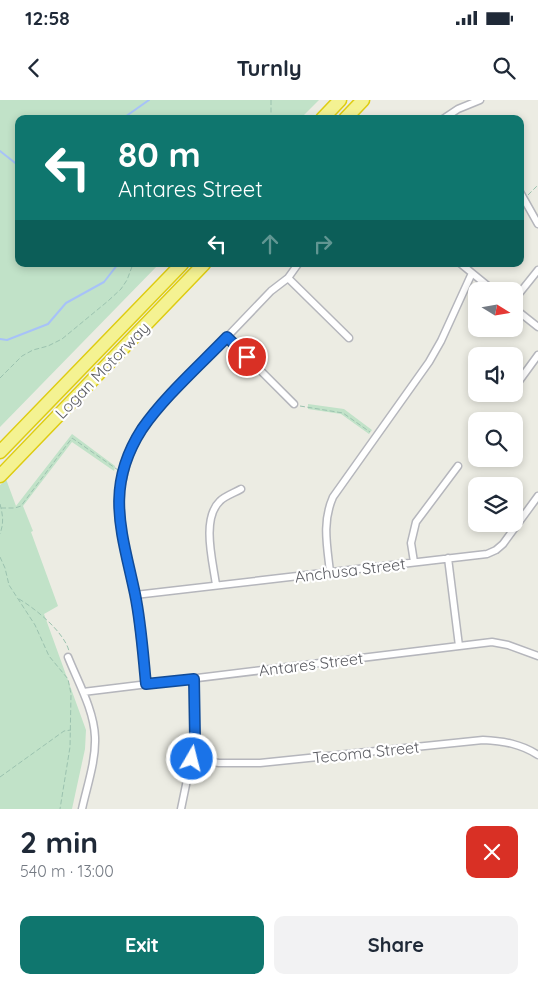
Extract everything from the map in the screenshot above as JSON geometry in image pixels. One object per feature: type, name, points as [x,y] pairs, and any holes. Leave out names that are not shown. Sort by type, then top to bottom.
[{"type":"highway","points":[[326,115],[340,100]]},
{"type":"highway","points":[[348,115],[362,100]]},
{"type":"highway","name":"Logan Motorway","points":[[0,452],[179,267]]},
{"type":"highway","name":"Logan Motorway","points":[[1,475],[201,267]]},
{"type":"street","points":[[449,115],[480,100]]},
{"type":"street","points":[[524,199],[538,224]]},
{"type":"street","points":[[146,684],[135,596],[120,527],[119,498],[124,472],[136,440],[148,421],[271,291],[288,278],[296,267]]},
{"type":"street","points":[[465,267],[483,282]]},
{"type":"street","points":[[523,289],[538,270]]},
{"type":"street","points":[[330,572],[325,531],[328,508],[341,484],[377,437],[429,362],[441,341],[472,273]]},
{"type":"street","points":[[288,278],[349,338]]},
{"type":"street","points":[[523,316],[538,328]]},
{"type":"street","points":[[227,337],[294,404]]},
{"type":"street","points":[[523,376],[538,355]]},
{"type":"street","points":[[414,562],[411,544],[416,522],[458,466]]},
{"type":"street","points":[[216,585],[209,525],[210,518],[212,511],[220,501],[240,489]]},
{"type":"street","name":"Anchusa Street","points":[[135,596],[487,554],[503,544],[538,496]]},
{"type":"street","points":[[448,558],[459,646]]},
{"type":"street","name":"Antares Street","points":[[83,692],[492,642],[502,643],[538,656]]},
{"type":"street","points":[[68,657],[93,722],[95,739],[82,809]]},
{"type":"street","points":[[181,809],[195,738],[194,679]]},
{"type":"street","name":"Tecoma Street","points":[[192,759],[219,763],[260,764],[484,740],[517,745],[538,756]]},
{"type":"path","points":[[270,100],[271,115]]},
{"type":"path","points":[[524,199],[538,185]]},
{"type":"path","points":[[0,378],[22,356],[33,350],[48,346],[62,338],[100,308],[121,289],[131,267]]},
{"type":"path","points":[[294,404],[343,413],[377,437]]},
{"type":"path","points":[[1,508],[21,506],[72,438],[115,469],[124,472]]},
{"type":"path","points":[[0,504],[4,524],[0,534]]},
{"type":"path","points":[[0,557],[9,584],[35,625],[49,656],[68,679],[71,694],[71,730],[67,775],[60,809]]},
{"type":"path","points":[[17,598],[57,629],[68,646],[68,657]]},
{"type":"path","points":[[0,777],[64,731],[71,730]]},
{"type":"green space","points":[[0,100],[319,100],[304,115],[15,115],[15,267],[156,267],[0,427]]},
{"type":"green space","points":[[308,404],[344,409],[372,430],[369,434],[341,414],[308,409]]},
{"type":"green space","points":[[72,434],[115,466],[114,471],[72,442],[23,506],[58,606],[44,614],[86,730],[85,749],[72,809],[0,809],[0,485],[6,479],[16,506]]},
{"type":"waterway","points":[[128,115],[149,100]]},
{"type":"waterway","points":[[0,151],[15,163]]},
{"type":"waterway","points":[[0,339],[7,340],[48,324],[66,303],[104,282],[116,267]]},
{"type":"route","points":[[192,759],[195,738],[194,679],[146,684],[135,596],[120,527],[119,503],[121,483],[131,451],[148,421],[227,337],[247,357]]}]
